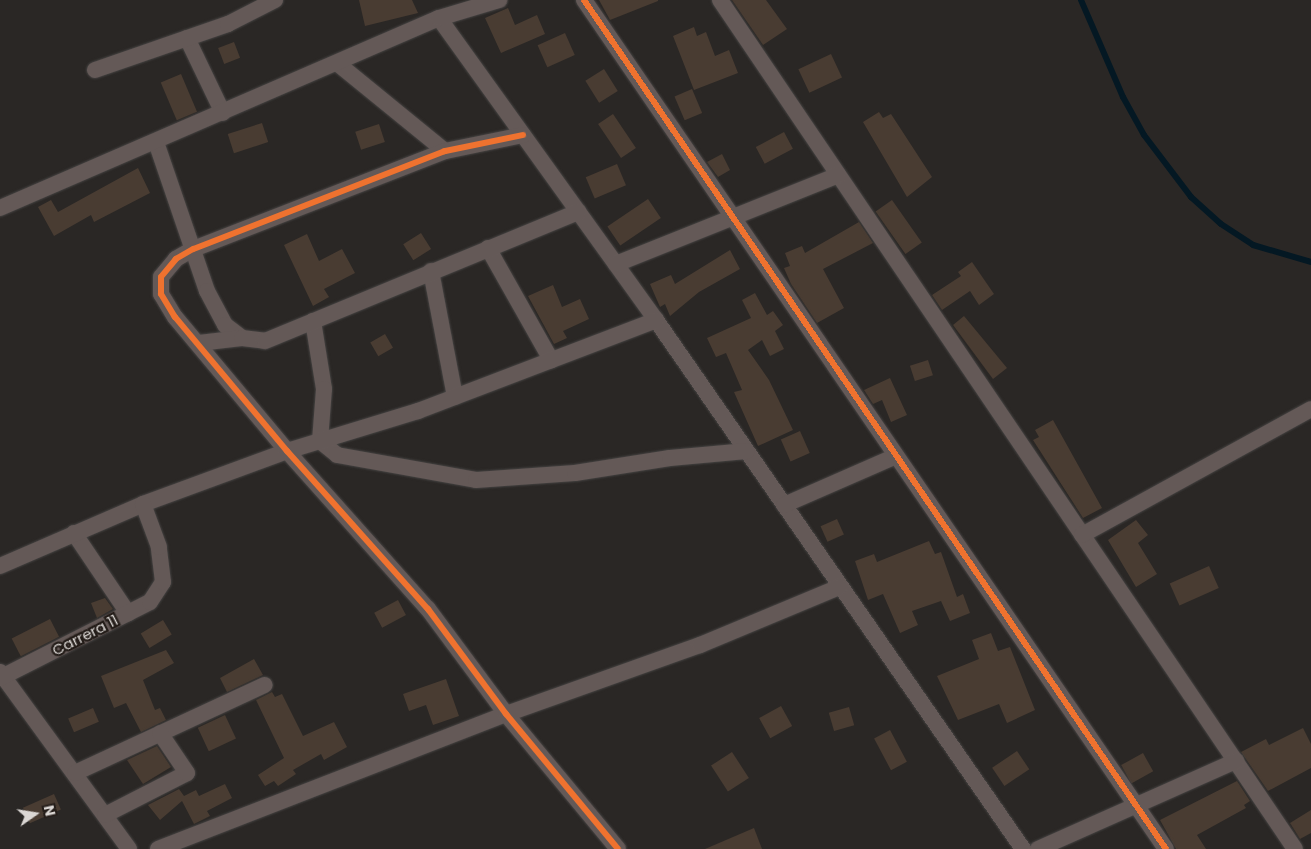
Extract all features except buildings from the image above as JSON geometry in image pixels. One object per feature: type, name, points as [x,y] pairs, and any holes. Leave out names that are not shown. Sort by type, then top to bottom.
[{"type":"street","points":[[95,70],[228,24],[275,0]]},
{"type":"street","points":[[0,208],[439,18],[500,0]]},
{"type":"street","points":[[584,0],[1166,849]]},
{"type":"street","points":[[720,0],[1295,849]]},
{"type":"street","points":[[439,18],[656,320],[839,587],[1023,849]]},
{"type":"street","points":[[187,38],[223,113]]},
{"type":"street","points":[[337,63],[445,151]]},
{"type":"street","points":[[523,135],[445,151],[193,248],[176,259],[161,277],[162,294],[175,317],[199,343],[287,451],[428,609],[506,714],[618,849]]},
{"type":"street","points":[[156,142],[193,248],[225,325],[242,338]]},
{"type":"street","points":[[616,264],[838,175]]},
{"type":"street","points":[[199,343],[242,338],[265,341],[578,212]]},
{"type":"street","points":[[488,248],[551,360]]},
{"type":"street","points":[[431,271],[455,396]]},
{"type":"street","points":[[0,566],[144,504],[287,451],[455,396],[656,320]]},
{"type":"street","points":[[313,321],[324,389],[320,441]]},
{"type":"street","points":[[1082,535],[1311,408]]},
{"type":"street","points":[[320,441],[336,455],[476,480],[574,473],[670,458],[746,451]]},
{"type":"street","points":[[784,505],[896,456]]},
{"type":"street","name":"Carrera 11","points":[[1,675],[150,602],[163,582],[159,547],[144,504]]},
{"type":"street","points":[[74,533],[128,613]]},
{"type":"street","points":[[158,849],[506,714],[700,645],[839,587]]},
{"type":"street","points":[[1,675],[75,773],[129,849]]},
{"type":"street","points":[[75,773],[265,684]]},
{"type":"street","points":[[105,815],[186,773],[160,733]]},
{"type":"street","points":[[1038,849],[1236,761]]},
{"type":"waterway","points":[[1081,0],[1123,97],[1144,135],[1191,197],[1221,224],[1253,245],[1311,262]]},
{"type":"cycle path","points":[[584,0],[1166,849]]},
{"type":"cycle path","points":[[523,135],[445,151],[193,249],[176,259],[161,277],[161,294],[175,317],[287,451],[428,609],[506,714],[618,849]]}]
